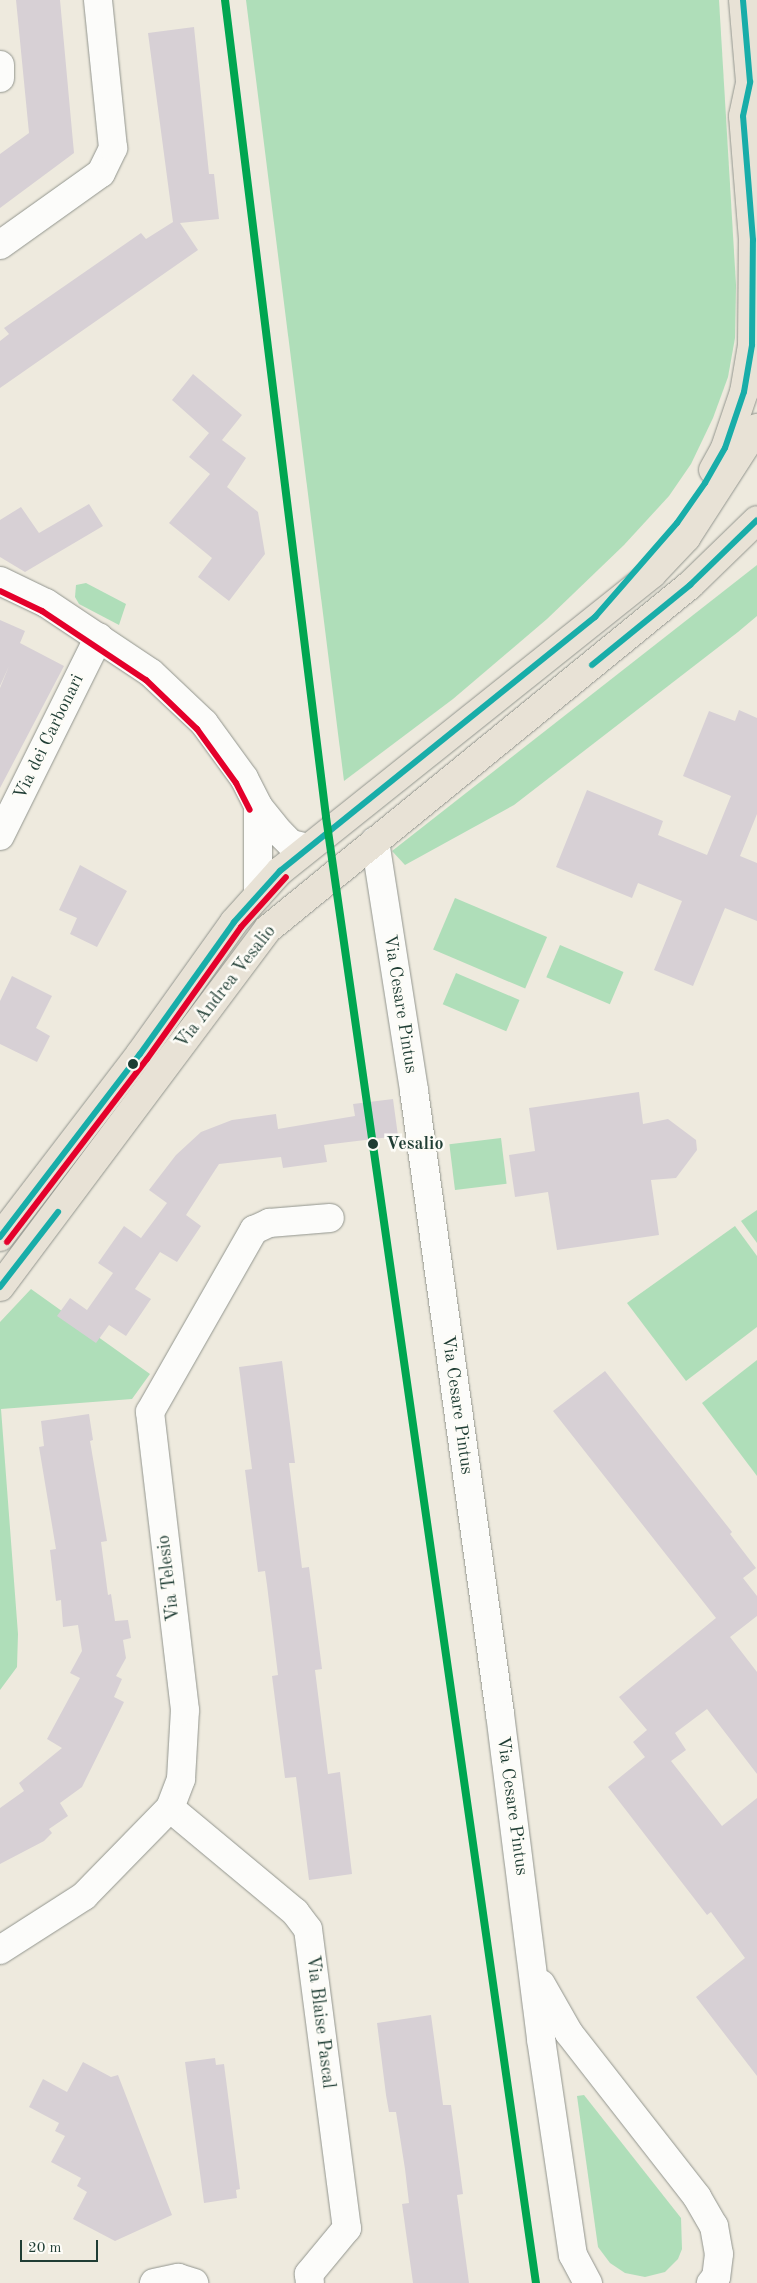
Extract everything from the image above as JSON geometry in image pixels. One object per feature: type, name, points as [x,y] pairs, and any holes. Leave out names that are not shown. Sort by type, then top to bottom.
[{"type":"main road","name":"Via Andrea Vesalio","points":[[595,617],[677,522],[705,483],[725,448],[744,392],[752,345],[753,240],[743,116],[753,93],[743,0]]},
{"type":"main road","name":"Via Andrea Vesalio","points":[[0,1237],[134,1062],[234,922],[280,872],[595,617],[652,574],[686,538],[757,428]]},
{"type":"main road","name":"Via Andrea Vesalio","points":[[0,1287],[268,929],[690,585],[757,520]]},
{"type":"street","points":[[0,245],[101,173],[113,148],[98,0]]},
{"type":"street","points":[[0,65],[0,78]]},
{"type":"street","name":"Via Andrea Vesalio","points":[[690,585],[709,579],[757,539]]},
{"type":"street","points":[[0,581],[46,603],[151,673],[204,723],[244,778],[258,806],[291,844],[308,848]]},
{"type":"street","name":"Via dei Carbonari","points":[[0,836],[99,637]]},
{"type":"street","points":[[258,806],[258,896]]},
{"type":"street","name":"Via Cesare Pintus","points":[[375,841],[414,1091],[534,1969],[549,2094],[573,2255],[588,2283]]},
{"type":"street","name":"Via Telesio","points":[[0,1950],[84,1896],[170,1808],[181,1779],[185,1710],[150,1412],[254,1230],[269,1223],[330,1218]]},
{"type":"street","name":"Via Blaise Pascal","points":[[170,1808],[295,1912],[308,1929],[347,2228],[309,2274],[310,2283]]},
{"type":"street","name":"Via Cesare Pintus","points":[[534,1969],[554,2012],[596,2070],[697,2197],[714,2226],[719,2254],[716,2277],[711,2283]]},
{"type":"street","name":"Via Cesare Pintus","points":[[549,2094],[556,2053],[571,2051],[596,2070]]},
{"type":"street","points":[[154,2283],[178,2278],[194,2283]]},
{"type":"green space","points":[[246,0],[719,0],[736,285],[735,338],[728,377],[713,418],[691,464],[669,496],[624,545],[547,619],[453,699],[344,781]]},
{"type":"green space","points":[[757,565],[757,616],[738,632],[514,805],[405,865],[392,851]]},
{"type":"green space","points":[[86,583],[126,604],[119,625],[79,604],[75,597],[76,585]]},
{"type":"green space","points":[[455,898],[547,937],[525,989],[433,950]]},
{"type":"green space","points":[[560,945],[624,972],[610,1004],[546,977]]},
{"type":"green space","points":[[456,973],[520,1000],[506,1031],[443,1004]]},
{"type":"green space","points":[[501,1138],[507,1184],[455,1190],[449,1144]]},
{"type":"green space","points":[[757,1210],[757,1243],[741,1221]]},
{"type":"green space","points":[[735,1226],[757,1256],[757,1327],[686,1381],[627,1303]]},
{"type":"green space","points":[[31,1289],[150,1374],[132,1399],[1,1409],[18,1634],[17,1667],[0,1690],[0,1322]]},
{"type":"green space","points":[[757,1360],[757,1476],[702,1403]]},
{"type":"green space","points":[[584,2095],[681,2218],[682,2249],[678,2259],[665,2272],[645,2277],[625,2273],[610,2263],[598,2247],[577,2096]]},
{"type":"building","points":[[16,0],[60,0],[74,153],[0,208],[0,154],[29,133]]},
{"type":"building","points":[[194,27],[209,174],[214,174],[219,219],[180,223],[198,250],[0,388],[0,341],[9,334],[4,328],[141,233],[146,239],[173,222],[148,33]]},
{"type":"building","points":[[193,374],[242,415],[222,440],[246,458],[227,487],[258,512],[265,554],[229,601],[198,577],[212,558],[169,523],[210,474],[189,457],[209,433],[172,400]]},
{"type":"building","points":[[89,504],[103,526],[25,572],[0,557],[0,520],[21,507],[39,533]]},
{"type":"building","points":[[0,620],[25,631],[20,643],[64,666],[0,788],[0,688],[9,666],[0,686]]},
{"type":"building","points":[[739,710],[757,718],[757,814],[740,856],[757,863],[757,921],[725,908],[693,986],[654,970],[682,901],[638,883],[632,898],[556,867],[587,790],[663,821],[658,835],[707,855],[731,796],[683,776],[709,711],[735,721]]},
{"type":"building","points":[[80,865],[127,891],[97,947],[70,934],[77,918],[59,910]]},
{"type":"building","points":[[12,976],[52,996],[36,1028],[50,1036],[37,1062],[0,1044],[0,1001]]},
{"type":"building","points":[[639,1092],[643,1124],[668,1119],[696,1140],[697,1150],[676,1178],[651,1180],[659,1235],[557,1250],[548,1192],[515,1197],[509,1155],[535,1151],[529,1108]]},
{"type":"building","points":[[393,1099],[398,1136],[324,1145],[327,1162],[283,1168],[281,1157],[219,1164],[186,1215],[201,1226],[177,1262],[160,1252],[135,1289],[151,1299],[126,1336],[109,1325],[96,1343],[57,1316],[70,1298],[87,1310],[113,1273],[98,1263],[124,1226],[141,1238],[167,1203],[149,1190],[176,1155],[201,1132],[232,1120],[276,1114],[278,1129],[355,1116],[353,1104]]},
{"type":"building","points":[[282,1361],[295,1463],[289,1463],[302,1568],[309,1567],[322,1669],[315,1670],[328,1774],[340,1772],[352,1874],[309,1880],[296,1777],[285,1778],[272,1676],[278,1675],[267,1585],[265,1571],[258,1572],[245,1470],[252,1469],[239,1367]]},
{"type":"building","points":[[605,1371],[732,1532],[730,1534],[756,1568],[743,1578],[757,1596],[757,1616],[730,1637],[757,1672],[757,1774],[707,1709],[675,1733],[686,1750],[671,1761],[722,1826],[757,1798],[757,2076],[696,1997],[745,1958],[711,1912],[707,1915],[608,1787],[645,1757],[633,1742],[647,1730],[619,1697],[716,1618],[553,1411]]},
{"type":"building","points":[[89,1414],[93,1440],[90,1441],[107,1541],[101,1542],[108,1595],[111,1594],[115,1621],[128,1620],[131,1638],[123,1640],[126,1658],[116,1676],[122,1679],[114,1697],[124,1702],[82,1787],[60,1803],[68,1816],[49,1829],[52,1833],[44,1841],[0,1864],[0,1808],[24,1791],[19,1783],[62,1748],[47,1739],[80,1678],[70,1673],[82,1651],[78,1625],[63,1627],[61,1600],[56,1601],[50,1550],[56,1549],[39,1447],[44,1446],[41,1421]]},
{"type":"building","points":[[431,2015],[443,2105],[451,2105],[463,2194],[457,2195],[469,2283],[413,2283],[402,2204],[409,2203],[405,2169],[396,2112],[389,2112],[386,2095],[377,2023]]},
{"type":"building","points":[[215,2058],[216,2065],[224,2064],[240,2189],[236,2190],[237,2198],[204,2203],[185,2062]]},
{"type":"building","points":[[83,2062],[111,2077],[118,2075],[172,2215],[115,2241],[73,2219],[87,2192],[77,2186],[81,2178],[51,2162],[65,2136],[55,2131],[59,2123],[29,2107],[43,2079],[67,2092]]},
{"type":"transit line","points":[[225,0],[326,817],[536,2283]]},
{"type":"transit line","points":[[0,1237],[140,1054],[234,922],[280,871],[595,617],[677,523],[705,483],[725,448],[744,392],[752,345],[753,240],[743,116],[750,82],[743,0]]},
{"type":"transit line","points":[[592,665],[690,585],[757,520]]},
{"type":"transit line","points":[[0,591],[42,611],[146,680],[197,729],[236,783],[250,810]]},
{"type":"transit line","points":[[7,1242],[147,1059],[241,927],[286,877]]},
{"type":"transit line","points":[[0,1287],[58,1212]]},
{"type":"place","name":"Vesalio","points":[[373,1144]]}]
